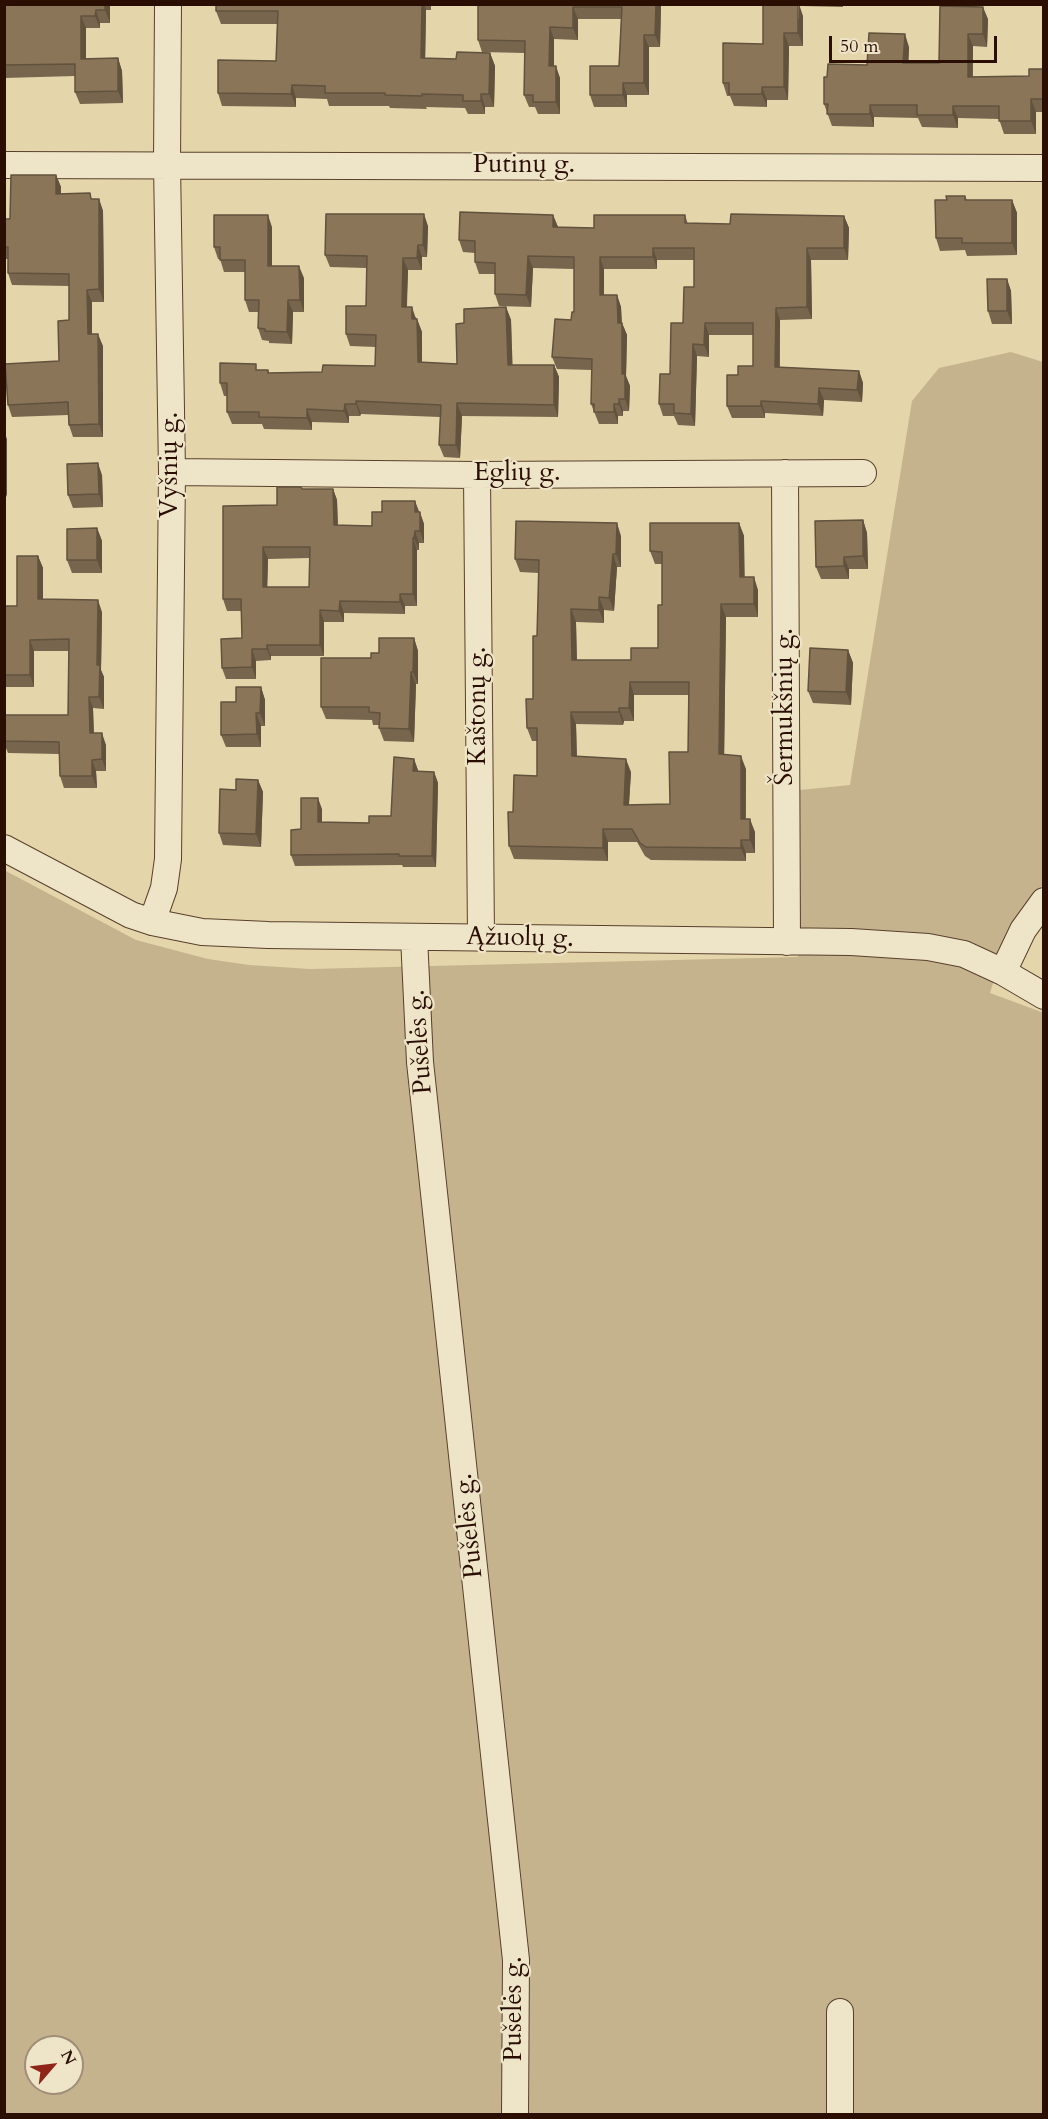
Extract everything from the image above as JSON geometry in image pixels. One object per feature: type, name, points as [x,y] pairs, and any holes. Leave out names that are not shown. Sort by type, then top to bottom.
[{"type":"street","name":"Vyšnių g.","points":[[152,922],[164,888],[168,859],[172,472],[167,164],[168,4]]},
{"type":"street","name":"Putinų g.","points":[[4,165],[1044,168]]},
{"type":"street","name":"Eglių g.","points":[[172,472],[477,475],[863,473]]},
{"type":"street","name":"Šermukšnių g.","points":[[785,473],[787,942]]},
{"type":"street","name":"Kaštonų g.","points":[[477,475],[481,938]]},
{"type":"street","name":"Ąžuolų g.","points":[[4,848],[112,906],[152,922],[202,932],[268,936],[851,942],[928,947],[964,954],[1003,972],[1044,996]]},
{"type":"street","points":[[1003,972],[1023,930],[1044,901]]},
{"type":"street","name":"Pušelės g.","points":[[414,937],[420,1062],[516,1960],[515,2115]]},
{"type":"street","points":[[840,2012],[840,2115]]},
{"type":"shaded area","points":[[1011,352],[1043,362],[1043,884],[1007,938],[990,993],[1044,1013],[1043,2114],[5,2114],[4,870],[136,940],[208,959],[249,965],[310,969],[798,957],[800,790],[850,785],[912,401],[939,368]]},
{"type":"building","points":[[4,4],[105,4],[105,10],[96,10],[95,16],[81,16],[81,59],[118,58],[118,91],[75,92],[75,64],[4,65]]},
{"type":"building","points":[[216,4],[422,4],[421,58],[456,59],[457,52],[490,53],[489,94],[481,94],[481,101],[463,101],[463,95],[325,93],[325,86],[292,85],[291,94],[218,93],[218,60],[276,61],[278,11],[216,11]]},
{"type":"building","points":[[478,4],[656,4],[655,35],[644,35],[644,83],[623,83],[623,95],[590,95],[590,66],[619,66],[622,7],[573,7],[573,28],[550,27],[549,66],[556,66],[556,102],[533,102],[533,95],[524,95],[525,41],[478,40]]},
{"type":"building","points":[[763,4],[798,4],[798,33],[784,33],[784,87],[762,87],[762,94],[729,94],[729,83],[723,83],[723,43],[763,44]]},
{"type":"building","points":[[940,6],[983,7],[983,34],[968,34],[968,77],[1029,76],[1029,69],[1044,69],[1044,99],[1031,99],[1031,121],[999,121],[999,106],[953,106],[953,115],[917,115],[917,105],[870,105],[870,114],[827,114],[828,104],[824,104],[824,77],[827,77],[828,64],[867,65],[869,33],[905,34],[903,63],[939,63]]},
{"type":"building","points":[[11,175],[56,175],[56,194],[90,193],[91,199],[99,199],[99,289],[87,290],[88,334],[98,334],[99,424],[69,425],[68,402],[8,405],[5,364],[59,361],[58,321],[69,320],[69,274],[8,273],[8,247],[4,247],[4,219],[10,219]]},
{"type":"building","points":[[946,196],[965,196],[965,200],[1012,200],[1012,243],[962,243],[962,238],[936,238],[935,200],[947,200]]},
{"type":"building","points":[[460,212],[553,215],[553,227],[594,228],[594,215],[685,215],[685,223],[730,224],[731,214],[844,216],[844,248],[807,248],[807,307],[776,308],[775,367],[859,371],[857,390],[819,388],[818,404],[761,401],[761,406],[727,406],[727,375],[738,375],[738,366],[753,366],[753,323],[705,323],[704,345],[693,344],[691,414],[674,413],[674,404],[659,404],[660,374],[670,374],[671,323],[683,323],[684,287],[694,287],[694,248],[653,248],[653,257],[600,257],[600,295],[617,295],[618,323],[622,323],[622,374],[625,374],[625,399],[619,399],[619,404],[614,404],[614,412],[594,412],[594,404],[591,404],[592,359],[552,357],[555,319],[571,320],[572,312],[574,312],[574,257],[528,256],[526,295],[495,294],[495,263],[475,262],[475,241],[459,240]]},
{"type":"building","points":[[326,214],[424,214],[423,245],[418,245],[417,258],[403,258],[402,307],[412,307],[412,319],[417,319],[418,362],[457,364],[456,324],[464,323],[464,309],[506,307],[508,365],[554,365],[554,405],[457,403],[456,445],[439,445],[441,405],[356,401],[356,404],[345,404],[344,411],[307,409],[307,418],[259,417],[259,412],[227,412],[227,383],[220,383],[220,363],[256,364],[256,370],[268,370],[268,373],[322,372],[323,365],[375,366],[376,335],[346,334],[346,306],[366,306],[367,256],[325,255]]},
{"type":"building","points":[[214,215],[268,215],[268,266],[299,266],[300,300],[288,300],[287,332],[265,331],[265,329],[258,328],[259,300],[245,300],[245,260],[220,260],[220,247],[214,247]]},
{"type":"building","points":[[987,279],[1007,279],[1007,311],[988,311]]},
{"type":"building","points":[[98,463],[99,494],[68,495],[67,464]]},
{"type":"building","points":[[277,487],[333,489],[334,525],[372,526],[372,512],[382,512],[382,501],[415,501],[415,512],[420,512],[420,531],[415,531],[413,538],[413,594],[400,594],[400,602],[340,601],[339,611],[320,610],[320,645],[267,645],[267,649],[252,649],[252,667],[222,668],[221,639],[242,638],[241,599],[223,599],[223,506],[277,505]],"holes":[[[263,547],[310,547],[309,587],[263,587]]]},
{"type":"building","points":[[863,520],[863,556],[844,557],[844,566],[816,567],[815,521]]},
{"type":"building","points":[[516,521],[617,523],[616,554],[613,554],[609,598],[599,597],[599,610],[571,609],[572,660],[631,660],[631,648],[658,648],[658,605],[662,605],[662,552],[650,551],[650,523],[739,523],[740,577],[754,577],[754,604],[721,604],[719,754],[741,756],[741,819],[750,819],[750,840],[741,840],[741,848],[646,847],[640,843],[632,829],[603,829],[603,848],[509,846],[508,812],[513,812],[514,775],[537,776],[537,728],[527,728],[526,699],[533,699],[533,636],[537,636],[539,560],[515,559]],"holes":[[[630,682],[689,682],[688,752],[669,752],[670,804],[624,805],[626,759],[572,756],[571,712],[619,712],[619,708],[629,708]]]},
{"type":"building","points":[[97,528],[97,560],[67,560],[67,529]]},
{"type":"building","points":[[17,556],[38,556],[38,599],[98,600],[99,697],[89,697],[90,733],[102,733],[102,759],[92,760],[92,776],[60,776],[59,742],[4,741],[4,715],[68,715],[69,639],[30,640],[30,675],[4,675],[4,606],[17,606]]},
{"type":"building","points":[[379,638],[414,638],[409,729],[379,728],[380,713],[369,712],[369,707],[321,707],[321,658],[371,658],[371,653],[379,653]]},
{"type":"building","points":[[810,648],[848,650],[846,692],[808,691]]},
{"type":"building","points":[[236,687],[261,687],[260,713],[256,713],[257,734],[221,735],[221,702],[236,702]]},
{"type":"building","points":[[394,757],[414,759],[413,771],[434,772],[432,856],[291,855],[291,830],[301,829],[301,798],[318,798],[318,822],[369,823],[369,816],[391,816]]},
{"type":"building","points":[[236,779],[258,780],[256,834],[219,833],[220,789],[236,790]]}]
